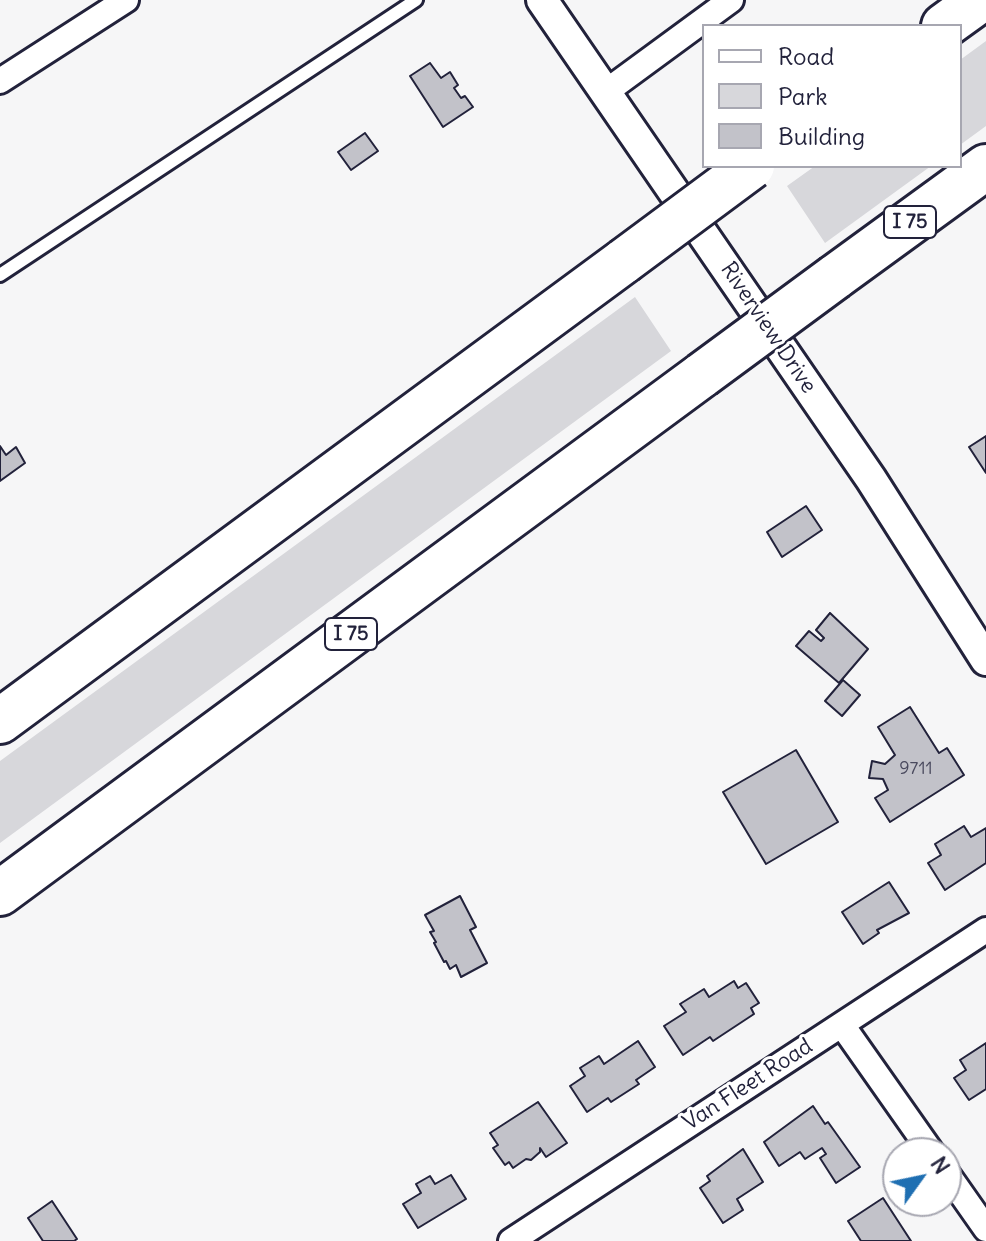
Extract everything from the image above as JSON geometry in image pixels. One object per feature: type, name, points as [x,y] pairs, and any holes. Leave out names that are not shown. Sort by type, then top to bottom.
[{"type":"highway","points":[[947,24],[980,0]]},
{"type":"highway","name":"I 75","points":[[0,893],[986,167]]},
{"type":"highway","points":[[0,721],[749,168]]},
{"type":"street","points":[[0,81],[126,0]]},
{"type":"street","name":"Riverview Drive","points":[[542,0],[871,479],[986,660]]},
{"type":"street","points":[[607,91],[731,0]]},
{"type":"street","name":"Van Fleet Road","points":[[511,1241],[986,930]]},
{"type":"street","points":[[842,1025],[921,1137]]},
{"type":"street","points":[[962,1195],[986,1229]]},
{"type":"lane","points":[[0,275],[416,0]]},
{"type":"green space","points":[[986,41],[986,126],[962,144],[962,59]]},
{"type":"green space","points":[[812,168],[928,168],[825,243],[787,186]]},
{"type":"green space","points":[[635,297],[671,351],[0,843],[0,761]]},
{"type":"building","points":[[430,63],[441,78],[450,72],[458,85],[454,88],[473,107],[443,127],[410,76]]},
{"type":"building","points":[[365,133],[378,151],[351,170],[338,152]]},
{"type":"building","points":[[986,436],[986,473],[969,447]]},
{"type":"building","points":[[0,446],[6,455],[16,447],[25,463],[0,481]]},
{"type":"building","points":[[806,506],[822,530],[782,557],[767,532]]},
{"type":"building","points":[[830,613],[868,649],[839,683],[796,646],[809,631],[821,641],[824,638],[816,630]]},
{"type":"building","points":[[843,680],[860,695],[842,716],[825,701]]},
{"type":"building","points":[[910,707],[939,753],[947,748],[964,775],[890,822],[875,798],[888,790],[883,779],[869,778],[872,761],[885,764],[895,755],[878,727]]},
{"type":"building","points":[[796,750],[838,822],[766,864],[723,792]]},
{"type":"building","points":[[964,826],[971,837],[986,828],[986,863],[945,890],[928,863],[941,855],[935,844]]},
{"type":"building","points":[[889,882],[909,913],[877,930],[879,933],[863,944],[842,912]]},
{"type":"building","points":[[460,896],[476,927],[470,930],[487,963],[461,977],[456,965],[450,969],[444,962],[425,915]]},
{"type":"building","points":[[734,981],[738,988],[746,983],[759,1003],[751,1008],[754,1014],[713,1041],[710,1037],[683,1055],[664,1026],[686,1012],[680,1004],[704,989],[709,997]]},
{"type":"building","points":[[638,1041],[655,1067],[636,1080],[639,1084],[611,1102],[608,1098],[587,1112],[570,1086],[585,1076],[580,1068],[599,1056],[604,1064]]},
{"type":"building","points":[[986,1043],[986,1089],[969,1100],[954,1078],[966,1070],[960,1060]]},
{"type":"building","points":[[538,1102],[567,1143],[546,1157],[540,1148],[531,1160],[526,1159],[513,1168],[509,1162],[505,1165],[493,1148],[498,1145],[490,1133]]},
{"type":"building","points":[[813,1106],[860,1167],[836,1183],[820,1158],[826,1154],[822,1148],[805,1159],[800,1152],[779,1166],[764,1142]]},
{"type":"building","points":[[743,1149],[763,1182],[737,1199],[743,1210],[723,1223],[700,1188],[710,1181],[707,1176]]},
{"type":"building","points":[[451,1175],[466,1199],[418,1228],[403,1204],[421,1193],[416,1184],[430,1176],[435,1184]]},
{"type":"building","points":[[882,1199],[882,1217],[895,1217],[911,1241],[861,1241],[848,1221]]},
{"type":"building","points":[[52,1201],[77,1239],[74,1241],[43,1241],[28,1218]]}]
